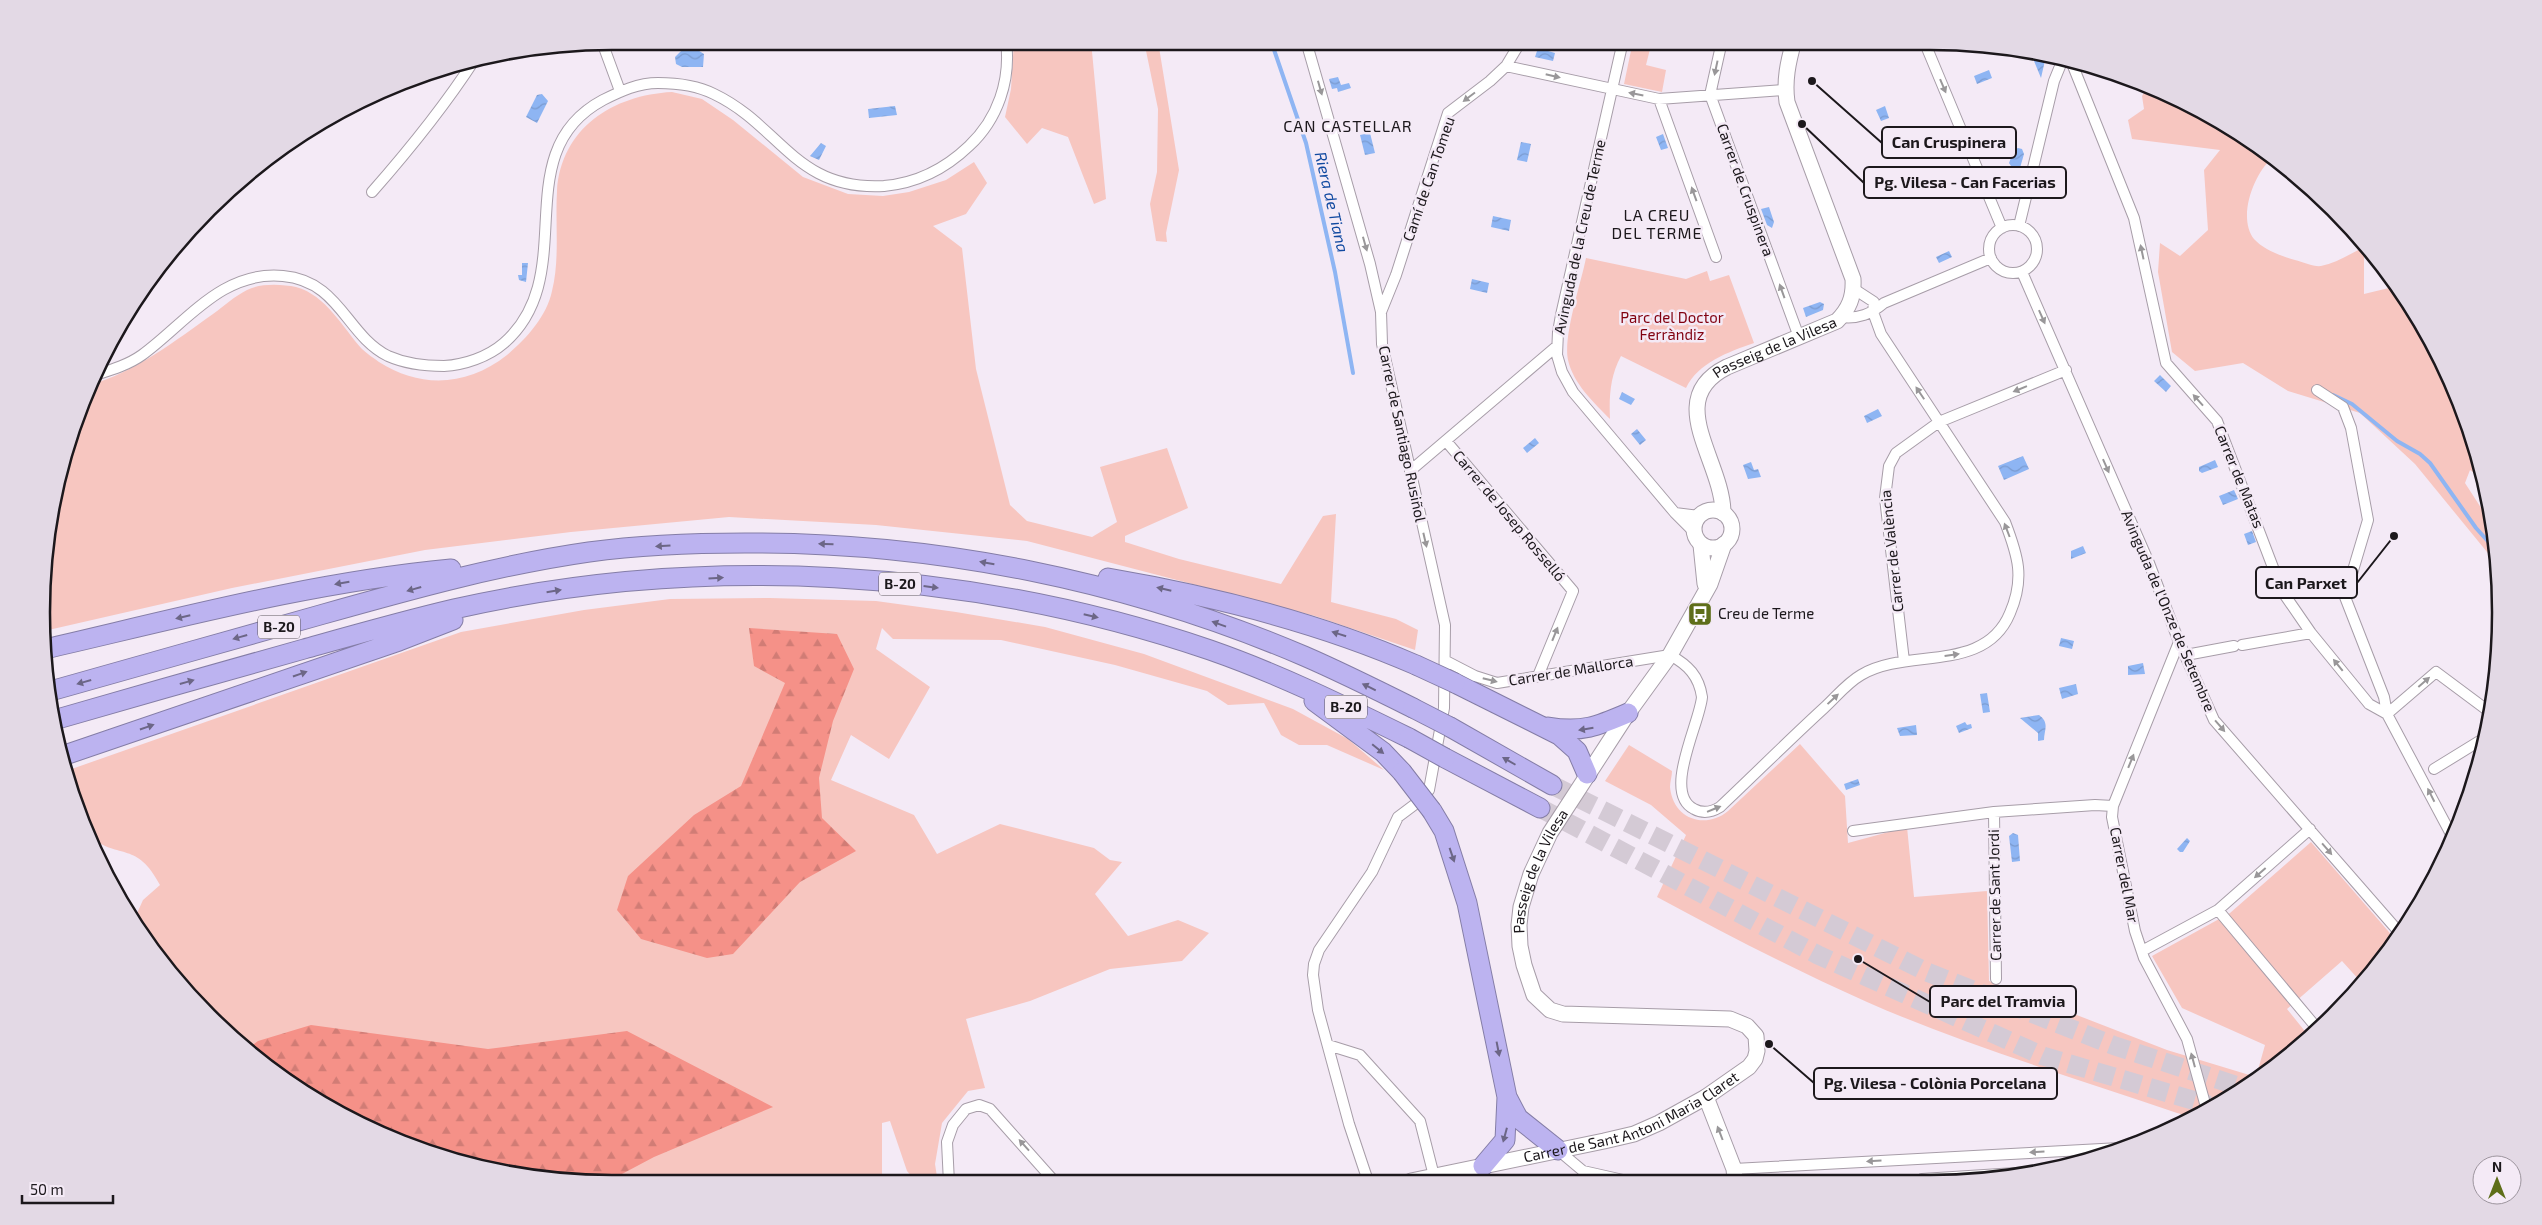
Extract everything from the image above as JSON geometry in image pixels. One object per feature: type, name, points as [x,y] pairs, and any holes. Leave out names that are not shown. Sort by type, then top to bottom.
[{"type":"highway","name":"B-20","points":[[56,690],[430,584],[512,565],[611,550],[709,543],[831,544],[951,556],[1035,572],[1125,593],[1208,620],[1303,656],[1413,708],[1552,785]]},
{"type":"highway","points":[[51,648],[280,594],[363,579],[450,569],[512,565]]},
{"type":"highway","name":"B-20","points":[[1035,572],[1107,578],[1244,606],[1352,638],[1455,683],[1559,735],[1576,751],[1587,774]]},
{"type":"highway","name":"B-20","points":[[60,718],[384,627],[454,609],[506,599],[571,588],[736,576],[842,579],[926,586],[1000,596],[1117,622],[1213,651],[1283,679],[1409,738],[1540,808]]},
{"type":"highway","points":[[68,754],[399,640],[506,599]]},
{"type":"highway","points":[[1283,679],[1376,747],[1402,772],[1432,811],[1444,832],[1467,903],[1507,1097],[1506,1140],[1483,1166]]},
{"type":"highway","name":"B-20","points":[[1541,726],[1580,730],[1594,728],[1628,713]]},
{"type":"highway","points":[[1507,1097],[1518,1118],[1558,1150]]},
{"type":"street","points":[[605,50],[620,91]]},
{"type":"street","points":[[104,372],[115,369],[140,356],[188,314],[230,286],[265,276],[302,280],[317,287],[330,297],[368,340],[385,355],[407,363],[428,366],[453,365],[489,353],[501,346],[519,328],[530,312],[538,294],[544,246],[548,187],[559,144],[586,110],[620,91],[641,84],[657,83],[693,87],[713,93],[750,118],[792,157],[822,176],[843,184],[869,186],[896,185],[934,173],[957,158],[985,129],[998,105],[1005,80],[1006,50]]},
{"type":"street","name":"Carrer de Santiago Rusiñol","points":[[1309,50],[1370,264],[1381,312],[1382,344],[1445,625],[1446,661],[1443,716],[1429,790],[1422,800],[1398,817],[1372,872],[1319,950],[1314,964],[1313,975],[1318,1010],[1328,1045]]},
{"type":"street","name":"Camí de Can Tomeu","points":[[1381,312],[1396,275],[1448,113],[1490,81],[1506,66],[1516,50]]},
{"type":"street","name":"Avinguda de la Creu de Terme","points":[[1621,50],[1561,315],[1557,346],[1562,372],[1581,404],[1697,538]]},
{"type":"street","points":[[1710,95],[1720,50]]},
{"type":"street","points":[[1792,50],[1785,90],[1790,110],[1853,280],[1852,295],[1877,306]]},
{"type":"street","points":[[1928,50],[2002,228]]},
{"type":"street","points":[[1506,66],[1659,99],[1785,90]]},
{"type":"street","points":[[2019,226],[2054,81],[2060,66]]},
{"type":"street","points":[[372,192],[418,140],[447,102],[469,69]]},
{"type":"street","name":"Carrer de Matas","points":[[2074,69],[2134,218],[2166,364],[2217,421],[2282,591],[2311,633],[2369,704],[2387,714],[2448,829]]},
{"type":"street","name":"Carrer de Cruspinera","points":[[1710,95],[1799,337]]},
{"type":"street","points":[[1659,99],[1716,256]]},
{"type":"street","points":[[2019,226],[2028,230],[2035,238],[2038,248],[2036,258],[2030,266],[2022,272],[2010,273],[1998,268],[1991,258],[1991,241],[2002,228],[2019,226]]},
{"type":"street","points":[[1841,316],[1851,318],[1991,258]]},
{"type":"street","name":"Avinguda de l'Onze de Setembre","points":[[2022,272],[2150,563],[2178,642],[2186,655],[2214,720],[2395,928]]},
{"type":"street","name":"Passeig de la Vilesa","points":[[1710,513],[1719,483],[1696,415],[1697,395],[1703,384],[1713,374],[1837,321],[1852,295]]},
{"type":"street","points":[[1670,655],[1687,666],[1695,674],[1700,685],[1702,696],[1685,759],[1681,787],[1683,798],[1694,809],[1705,812],[1716,810],[1859,676],[1883,666],[1966,653],[1987,643],[2005,625],[2018,595],[2020,569],[2005,522],[1881,334],[1877,306]]},
{"type":"street","points":[[1410,471],[1557,346]]},
{"type":"street","name":"Carrer de València","points":[[1904,662],[1885,498],[1889,466],[1896,453],[1939,422],[2066,370]]},
{"type":"street","points":[[2317,390],[2343,407],[2351,428],[2368,520],[2345,597],[2384,696],[2387,714]]},
{"type":"street","name":"Carrer de Josep Rosselló","points":[[1446,441],[1573,591],[1538,676]]},
{"type":"street","points":[[1675,513],[1710,513],[1728,517],[1732,528],[1731,534],[1724,544],[1713,548],[1697,538]]},
{"type":"street","points":[[1706,591],[1705,567],[1697,538],[1710,513]]},
{"type":"street","name":"Passeig de la Vilesa","points":[[1724,544],[1710,584],[1670,655],[1587,774],[1539,854],[1521,907],[1520,946],[1534,995],[1550,1010],[1563,1014],[1718,1017],[1739,1022],[1752,1030]]},
{"type":"street","points":[[2186,655],[2311,633]]},
{"type":"street","name":"Carrer del Mar","points":[[2178,642],[2113,806],[2112,817],[2135,931],[2142,951],[2187,1039],[2205,1103]]},
{"type":"street","name":"Carrer de Mallorca","points":[[1446,661],[1479,678],[1497,683],[1670,655]]},
{"type":"street","points":[[2387,714],[2436,672],[2483,707]]},
{"type":"street","points":[[2434,769],[2476,743]]},
{"type":"street","points":[[1853,831],[1994,812],[2095,805],[2113,806]]},
{"type":"street","name":"Carrer de Sant Jordi","points":[[1994,812],[1996,979]]},
{"type":"street","points":[[2142,951],[2218,910],[2310,830]]},
{"type":"street","points":[[2218,910],[2313,1023]]},
{"type":"street","name":"Carrer de Sant Antoni Maria Claret","points":[[1439,1175],[1634,1134],[1706,1097],[1749,1067],[1755,1059],[1757,1043],[1752,1030]]},
{"type":"street","points":[[1328,1045],[1360,1054],[1420,1121],[1434,1175]]},
{"type":"street","points":[[1328,1045],[1349,1124],[1366,1175]]},
{"type":"street","points":[[1706,1097],[1734,1174],[2095,1150]]},
{"type":"street","points":[[949,1175],[947,1142],[953,1125],[966,1109],[979,1105],[990,1109],[1049,1175]]},
{"type":"street","points":[[1558,1150],[1583,1171],[1601,1175]]},
{"type":"green space","points":[[1013,50],[1092,50],[1106,199],[1094,204],[1068,137],[1042,128],[1027,144],[1005,117],[1011,89]]},
{"type":"green space","points":[[1146,50],[1159,50],[1179,170],[1166,233],[1167,242],[1156,241],[1150,204],[1157,172],[1158,109]]},
{"type":"green space","points":[[1631,50],[1650,50],[1646,65],[1666,70],[1662,92],[1624,84]]},
{"type":"green space","points":[[672,92],[702,99],[733,120],[803,177],[848,194],[883,196],[909,192],[946,180],[974,162],[987,183],[966,214],[933,226],[962,248],[976,369],[1010,505],[1027,521],[1092,537],[1117,522],[1100,467],[1167,448],[1188,508],[1125,536],[1125,542],[1179,559],[1281,584],[1323,516],[1336,514],[1331,602],[1396,619],[1418,630],[1415,650],[1315,616],[1027,541],[876,525],[729,517],[571,532],[425,550],[232,588],[50,630],[51,576],[61,503],[69,467],[80,432],[100,381],[123,372],[154,355],[243,292],[258,286],[271,285],[296,287],[307,291],[333,313],[362,349],[379,362],[411,377],[428,380],[460,378],[492,365],[521,342],[546,309],[552,291],[556,267],[557,191],[561,169],[568,149],[594,119],[611,108],[630,100]]},
{"type":"green space","points":[[2145,93],[2211,125],[2267,163],[2254,185],[2247,208],[2249,230],[2258,243],[2279,254],[2318,266],[2338,261],[2359,250],[2364,256],[2364,294],[2389,288],[2417,331],[2449,397],[2473,467],[2474,473],[2470,470],[2465,483],[2482,509],[2489,554],[2415,464],[2360,413],[2288,391],[2243,363],[2195,371],[2172,352],[2158,272],[2160,243],[2180,256],[2208,230],[2204,170],[2220,150],[2132,139],[2128,120],[2144,109],[2142,96]]},
{"type":"green space","name":"Parc del Doctor Ferràndiz","points":[[1586,258],[1686,279],[1707,271],[1710,281],[1729,275],[1754,343],[1734,350],[1706,365],[1691,379],[1686,388],[1621,356],[1611,387],[1610,419],[1579,385],[1568,360],[1567,350],[1570,324]]},
{"type":"green space","points":[[770,598],[876,601],[1045,627],[1144,654],[1293,709],[1348,739],[1384,770],[1327,745],[1299,745],[1281,735],[1264,703],[1228,705],[1207,691],[1115,665],[1001,640],[893,639],[882,628],[876,649],[930,687],[889,759],[851,735],[831,780],[914,815],[937,854],[1000,824],[1094,848],[1110,860],[1122,862],[1095,894],[1128,936],[1178,920],[1209,933],[1182,961],[1110,969],[1030,1001],[966,1019],[985,1088],[968,1091],[942,1123],[935,1164],[937,1175],[910,1175],[907,1171],[890,1121],[882,1123],[882,1175],[612,1175],[576,1174],[503,1164],[467,1156],[432,1145],[397,1132],[331,1100],[270,1059],[215,1010],[166,955],[145,925],[137,913],[143,900],[160,885],[144,862],[128,853],[100,843],[72,769],[461,632],[584,610],[670,599]]},
{"type":"green space","points":[[749,628],[837,634],[854,669],[833,721],[819,778],[822,818],[856,851],[800,882],[733,954],[707,958],[641,939],[617,910],[628,876],[694,815],[741,786],[785,683],[754,666]]},
{"type":"green space","points":[[1800,744],[1845,796],[1848,843],[1907,827],[1914,897],[1987,891],[1989,981],[2167,1050],[2249,1075],[2211,1100],[2183,1114],[1943,1033],[1840,990],[1734,938],[1657,897],[1686,835],[1651,805],[1605,781],[1629,745],[1672,771],[1670,787],[1672,798],[1684,814],[1700,820],[1710,820],[1728,811]]},
{"type":"green space","points":[[2311,842],[2391,934],[2357,977],[2342,961],[2287,1009],[2305,1031],[2258,1069],[2265,1045],[2182,1008],[2152,956],[2230,913]]},
{"type":"green space","points":[[311,1025],[488,1049],[627,1031],[773,1107],[654,1157],[620,1175],[576,1174],[539,1170],[467,1156],[397,1132],[364,1117],[331,1100],[270,1059],[253,1045],[258,1041]]},
{"type":"water","points":[[682,50],[698,50],[704,54],[703,67],[682,67],[676,64],[675,57]]},
{"type":"water","points":[[1537,50],[1555,53],[1553,61],[1535,57]]},
{"type":"water","points":[[2034,61],[2045,62],[2041,78]]},
{"type":"water","points":[[1989,70],[1992,78],[1977,84],[1974,76]]},
{"type":"water","points":[[1338,77],[1341,85],[1349,83],[1351,88],[1338,92],[1337,88],[1332,89],[1329,79]]},
{"type":"water","points":[[542,94],[548,101],[537,123],[526,117],[537,95]]},
{"type":"water","points":[[895,106],[897,115],[869,118],[868,109]]},
{"type":"water","points":[[1885,106],[1889,118],[1881,121],[1876,110]]},
{"type":"water","points":[[1370,133],[1375,153],[1365,155],[1360,135]]},
{"type":"water","points":[[1663,134],[1668,148],[1661,150],[1656,137]]},
{"type":"water","points":[[1521,142],[1531,144],[1527,162],[1517,160]]},
{"type":"water","points":[[821,143],[826,146],[819,160],[810,156]]},
{"type":"water","points":[[2022,149],[2024,154],[2020,168],[2013,169],[2009,163],[2014,150]]},
{"type":"water","points":[[1769,207],[1774,222],[1772,228],[1767,225],[1761,209]]},
{"type":"water","points":[[1493,216],[1511,220],[1509,231],[1491,227]]},
{"type":"water","points":[[1949,251],[1952,257],[1939,263],[1936,257]]},
{"type":"water","points":[[522,263],[528,263],[526,282],[519,280],[518,275],[522,275]]},
{"type":"water","points":[[1472,279],[1489,283],[1487,293],[1470,289]]},
{"type":"water","points":[[1820,302],[1824,304],[1823,310],[1806,317],[1803,308]]},
{"type":"water","points":[[2160,375],[2171,386],[2166,392],[2154,381]]},
{"type":"water","points":[[1622,392],[1635,399],[1631,405],[1619,399]]},
{"type":"water","points":[[1878,409],[1882,416],[1867,423],[1864,416]]},
{"type":"water","points":[[1637,429],[1646,440],[1640,445],[1631,434]]},
{"type":"water","points":[[1535,438],[1539,443],[1527,453],[1523,448]]},
{"type":"water","points":[[2023,456],[2029,469],[2004,480],[1998,466]]},
{"type":"water","points":[[2215,460],[2218,467],[2202,473],[2199,471],[2199,467]]},
{"type":"water","points":[[1751,462],[1754,470],[1758,469],[1761,477],[1748,479],[1743,465]]},
{"type":"water","points":[[2234,490],[2238,499],[2223,505],[2219,496]]},
{"type":"water","points":[[2252,531],[2256,542],[2248,545],[2244,534]]},
{"type":"water","points":[[2083,546],[2086,553],[2071,559],[2071,551]]},
{"type":"water","points":[[2061,638],[2074,641],[2072,649],[2059,646]]},
{"type":"water","points":[[2143,663],[2145,674],[2128,675],[2128,666]]},
{"type":"water","points":[[2076,684],[2078,694],[2062,699],[2059,688]]},
{"type":"water","points":[[1987,693],[1990,712],[1983,713],[1980,694]]},
{"type":"water","points":[[2039,715],[2046,727],[2044,740],[2038,741],[2038,733],[2020,718]]},
{"type":"water","points":[[1965,722],[1967,725],[1971,724],[1972,728],[1959,733],[1956,726]]},
{"type":"water","points":[[1916,725],[1917,735],[1900,736],[1897,728]]},
{"type":"water","points":[[1858,779],[1860,785],[1846,790],[1844,784]]},
{"type":"water","points":[[2013,833],[2018,835],[2020,861],[2012,862],[2009,836]]},
{"type":"water","points":[[2187,838],[2190,841],[2183,852],[2180,852],[2177,849]]},
{"type":"waterway","name":"Riera de Tiana","points":[[1274,50],[1306,143],[1335,272],[1353,373]]},
{"type":"waterway","points":[[2333,395],[2352,404],[2397,441],[2420,454],[2430,463],[2476,528],[2487,540]]},
{"type":"tunnel","points":[[1552,785],[1927,972],[2115,1046],[2234,1085]]},
{"type":"tunnel","points":[[1540,808],[1818,955],[2043,1056],[2204,1104]]},
{"type":"place","name":"Can Cruspinera","points":[[1812,81]]},
{"type":"place","name":"Pg. Vilesa - Can Facerias","points":[[1802,124]]},
{"type":"place","name":"Can Parxet","points":[[2394,536]]},
{"type":"place","name":"Creu de Terme","points":[[1700,614]]},
{"type":"place","name":"Parc del Tramvia","points":[[1858,959]]},
{"type":"place","name":"Pg. Vilesa - Colònia Porcelana","points":[[1769,1044]]},
{"type":"district","name":"CAN CASTELLAR","points":[[1348,126]]},
{"type":"district","name":"LA CREU DEL TERME","points":[[1657,224]]}]
